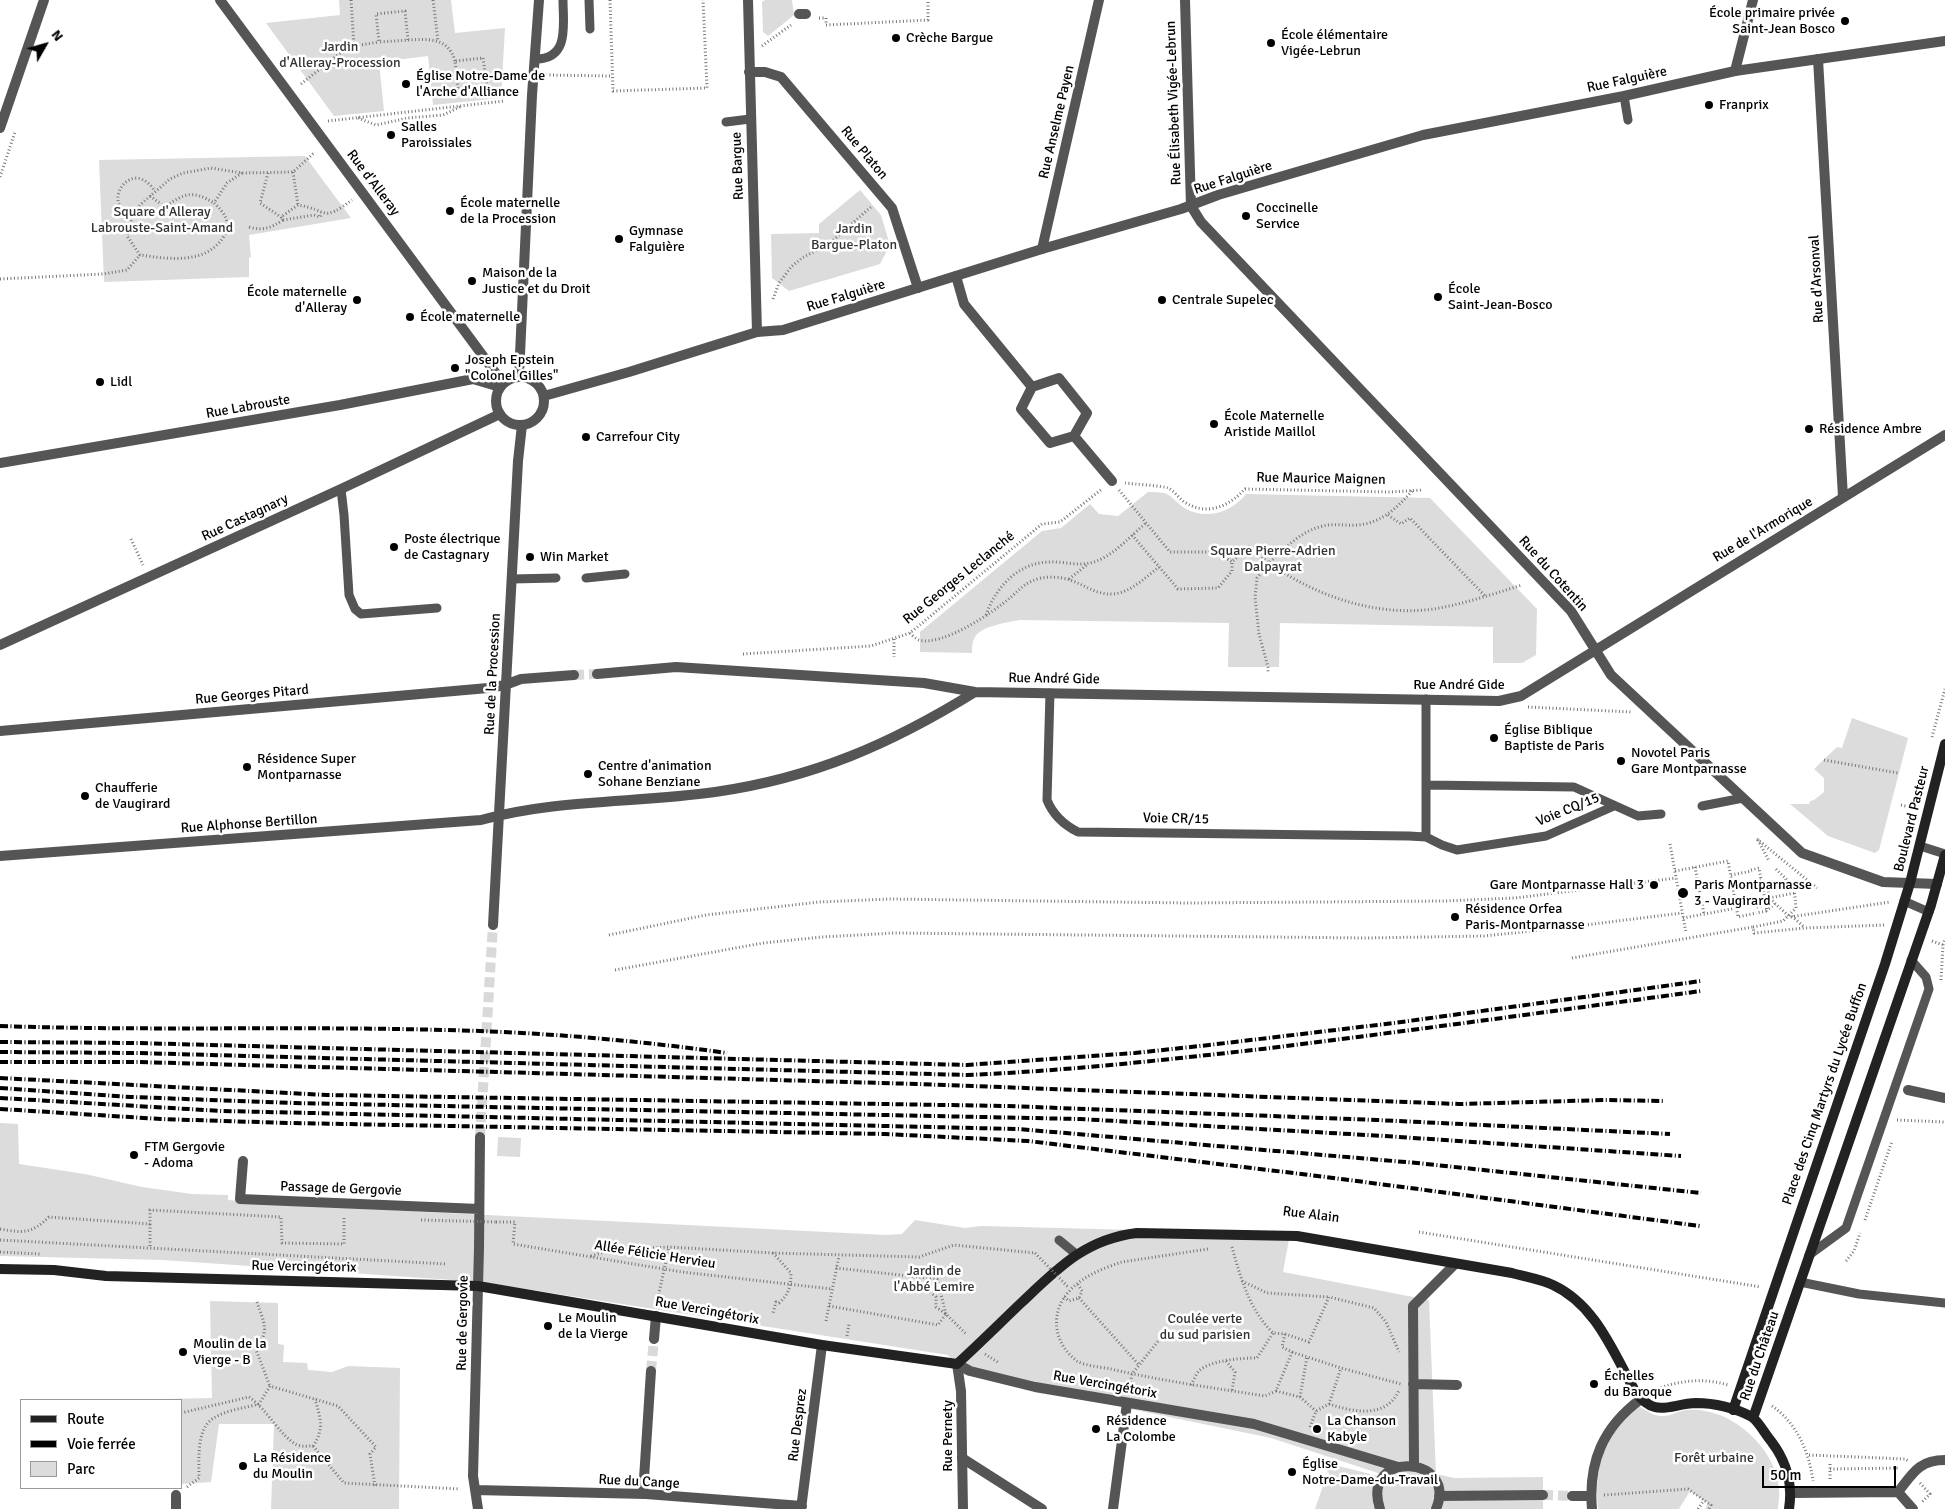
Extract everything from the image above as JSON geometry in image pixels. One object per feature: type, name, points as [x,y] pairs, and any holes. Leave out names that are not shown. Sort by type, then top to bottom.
[{"type":"main road","name":"Boulevard Pasteur","points":[[1901,901],[1910,883],[1942,766],[1945,744]]},
{"type":"main road","points":[[1800,1282],[1930,909],[1945,854]]},
{"type":"main road","name":"Place des Cinq Martyrs du Lycée Buffon","points":[[1771,1292],[1885,964],[1901,901]]},
{"type":"main road","name":"Rue Alain","points":[[957,1364],[1056,1269],[1071,1251],[1128,1234],[1297,1236],[1540,1280],[1566,1292],[1578,1300],[1596,1321],[1641,1399]]},
{"type":"main road","name":"Rue Vercingétorix","points":[[0,1269],[54,1270],[106,1276],[478,1286],[822,1345],[957,1364]]},
{"type":"main road","name":"Rue du Château","points":[[1753,1418],[1800,1282]]},
{"type":"main road","name":"Rue du Château","points":[[1734,1410],[1771,1292]]},
{"type":"main road","points":[[1641,1399],[1650,1406],[1663,1409],[1694,1403],[1711,1404],[1734,1410],[1753,1418],[1776,1448],[1784,1463],[1792,1493],[1789,1509]]},
{"type":"street","points":[[0,128],[44,0]]},
{"type":"street","name":"Rue d'Alleray","points":[[220,0],[502,385]]},
{"type":"street","points":[[519,376],[532,95],[539,0]]},
{"type":"street","name":"Rue Bargue","points":[[748,0],[757,332]]},
{"type":"street","name":"Rue Anselme Payen","points":[[1042,250],[1099,0]]},
{"type":"street","name":"Rue Élisabeth Vigée-Lebrun","points":[[1185,0],[1191,206]]},
{"type":"street","points":[[1735,71],[1753,0]]},
{"type":"street","name":"Rue Falguière","points":[[544,396],[757,332],[783,330],[1422,135],[1624,96],[1735,71],[1945,41]]},
{"type":"street","name":"Rue d'Arsonval","points":[[1818,59],[1843,497]]},
{"type":"street","name":"Rue Platon","points":[[749,72],[765,72],[781,77],[892,208],[918,288]]},
{"type":"street","name":"Rue du Cotentin","points":[[1191,206],[1201,222],[1571,611],[1611,675],[1802,853],[1884,882],[1937,884]]},
{"type":"street","points":[[956,276],[964,304],[1032,387]]},
{"type":"street","points":[[519,376],[536,382],[544,396],[542,412],[537,418],[522,425],[506,420],[500,414],[496,399],[502,385],[508,380],[519,376]]},
{"type":"street","points":[[1059,378],[1087,413],[1074,436],[1050,443],[1021,409],[1032,387],[1059,378]]},
{"type":"street","name":"Rue Labrouste","points":[[0,463],[340,405],[474,379],[502,385]]},
{"type":"street","name":"Rue Castagnary","points":[[0,645],[500,414]]},
{"type":"street","name":"Rue de la Procession","points":[[493,925],[518,461],[522,425]]},
{"type":"street","name":"Rue de l'Armorique","points":[[1512,699],[1520,696],[1945,435]]},
{"type":"street","points":[[1074,436],[1112,481]]},
{"type":"street","name":"Rue André Gide","points":[[597,674],[676,667],[924,683],[975,692],[1498,701],[1512,699]]},
{"type":"street","points":[[506,686],[521,679],[574,675]]},
{"type":"street","name":"Rue Georges Pitard","points":[[0,731],[506,686]]},
{"type":"street","name":"Rue Alphonse Bertillon","points":[[0,856],[481,820],[522,810],[715,792],[794,776],[837,762],[882,744],[945,711],[975,692]]},
{"type":"street","points":[[1908,1090],[1945,1098]]},
{"type":"street","name":"Rue de Gergovie","points":[[478,1509],[473,1476],[480,1137]]},
{"type":"street","name":"Passage de Gergovie","points":[[243,1161],[240,1199],[479,1209]]},
{"type":"street","points":[[1436,1509],[1439,1496],[1434,1480],[1429,1473],[1414,1465],[1413,1306],[1455,1264]]},
{"type":"street","points":[[654,1339],[656,1316]]},
{"type":"street","name":"Rue Desprez","points":[[802,1507],[822,1345]]},
{"type":"street","name":"Rue Vercingétorix","points":[[957,1364],[970,1370],[1035,1387],[1254,1424],[1398,1466],[1414,1465]]},
{"type":"street","name":"Rue Pernety","points":[[957,1364],[961,1391],[963,1509]]},
{"type":"street","points":[[643,1494],[651,1371]]},
{"type":"street","points":[[1413,1384],[1458,1385]]},
{"type":"street","points":[[1592,1509],[1591,1496],[1595,1464],[1603,1442],[1615,1422],[1641,1399]]},
{"type":"street","points":[[1113,1509],[1127,1403]]},
{"type":"street","points":[[962,1458],[1042,1509]]},
{"type":"street","points":[[1898,1492],[1914,1471],[1933,1460],[1945,1460]]},
{"type":"street","points":[[1380,1509],[1377,1498],[1378,1488],[1382,1479],[1398,1466]]},
{"type":"street","name":"Rue du Cange","points":[[476,1490],[643,1494],[802,1507]]},
{"type":"street","points":[[1792,1493],[1898,1492],[1913,1509]]},
{"type":"street","points":[[176,1495],[176,1509]]},
{"type":"street","points":[[1439,1496],[1543,1495]]},
{"type":"street","points":[[1572,1496],[1591,1496]]},
{"type":"lane","points":[[536,59],[547,59],[558,50],[563,38],[563,0]]},
{"type":"lane","points":[[589,0],[590,29]]},
{"type":"lane","points":[[1624,96],[1628,120]]},
{"type":"lane","points":[[726,122],[750,119]]},
{"type":"lane","points":[[341,489],[349,595],[355,609],[361,614],[437,608]]},
{"type":"lane","points":[[586,578],[624,574]]},
{"type":"lane","points":[[512,579],[556,578]]},
{"type":"lane","name":"Voie CR/15","points":[[1050,693],[1047,800],[1051,810],[1067,826],[1078,832],[1426,837]]},
{"type":"lane","points":[[1426,699],[1426,837]]},
{"type":"lane","points":[[1426,785],[1574,787],[1614,806]]},
{"type":"lane","points":[[1702,806],[1743,798]]},
{"type":"lane","name":"Voie CQ/15","points":[[1426,837],[1457,850],[1546,836],[1614,806],[1638,816],[1661,814]]},
{"type":"lane","points":[[1920,846],[1945,854]]},
{"type":"lane","points":[[1901,901],[1930,909]]},
{"type":"lane","points":[[1809,1255],[1846,1228],[1929,989],[1926,977],[1911,960]]},
{"type":"lane","points":[[1058,1240],[1071,1251]]},
{"type":"lane","points":[[1800,1282],[1859,1294],[1945,1303]]},
{"type":"path","points":[[351,0],[354,46]]},
{"type":"path","points":[[433,0],[438,42]]},
{"type":"path","points":[[610,0],[613,91],[707,88],[703,0]]},
{"type":"path","points":[[762,46],[801,15],[826,18],[826,25],[928,20],[928,0]]},
{"type":"path","points":[[379,42],[376,14],[405,11],[408,40]]},
{"type":"path","points":[[301,84],[339,54],[354,46],[424,39],[438,42],[452,52],[455,61],[458,90],[487,86],[483,58],[455,61]]},
{"type":"path","points":[[546,75],[612,76]]},
{"type":"path","points":[[486,77],[506,76]]},
{"type":"path","points":[[328,121],[407,110],[504,101]]},
{"type":"path","points":[[356,118],[376,125],[408,118],[443,115],[463,105]]},
{"type":"path","points":[[150,196],[165,207],[185,195],[200,195],[220,208],[228,221],[228,228],[215,249],[188,258],[161,258],[140,255],[127,236],[132,216],[150,196],[155,191],[170,179],[183,173],[211,168],[242,173],[293,172],[315,152]]},
{"type":"path","points":[[293,172],[298,204]]},
{"type":"path","points":[[214,203],[227,184],[242,173]]},
{"type":"path","points":[[268,173],[260,203],[282,218],[314,215],[320,217],[322,213]]},
{"type":"path","points":[[132,216],[120,207],[118,199],[122,186],[131,179],[137,178],[143,180],[155,191]]},
{"type":"path","points":[[298,204],[330,214],[352,200]]},
{"type":"path","points":[[249,227],[265,229],[298,204]]},
{"type":"path","points":[[773,299],[779,283],[791,267],[802,258],[830,243],[875,204]]},
{"type":"path","points":[[314,215],[316,210]]},
{"type":"path","points":[[0,279],[103,274],[126,270],[140,255]]},
{"type":"path","points":[[1112,481],[1170,552],[1218,552],[1232,562]]},
{"type":"path","name":"Rue Maurice Maignen","points":[[1112,481],[1168,488],[1186,503],[1205,510],[1221,507],[1234,500],[1245,489],[1422,490]]},
{"type":"path","name":"Rue Georges Leclanché","points":[[743,654],[871,646],[910,633],[1042,524],[1060,522],[1112,481]]},
{"type":"path","points":[[1268,673],[1259,634],[1255,597],[1257,578],[1286,546],[1305,533],[1322,526],[1358,525],[1374,522],[1388,515],[1412,491]]},
{"type":"path","points":[[1388,515],[1401,524],[1410,518],[1486,597]]},
{"type":"path","points":[[986,616],[993,597],[1012,576],[1023,568],[1047,562],[1088,564],[1100,560],[1146,523]]},
{"type":"path","points":[[1132,535],[1178,589],[1218,588],[1232,571],[1232,562],[1248,546],[1292,579],[1309,588],[1330,596],[1370,606],[1412,610],[1432,609],[1486,597],[1522,585]]},
{"type":"path","points":[[131,538],[143,565]]},
{"type":"path","points":[[1069,580],[1088,564]]},
{"type":"path","points":[[910,633],[920,640],[947,637],[986,616],[1012,597],[1022,587],[1034,580],[1049,577],[1069,580],[1099,593],[1115,594],[1139,583],[1159,567]]},
{"type":"path","points":[[894,639],[894,657]]},
{"type":"path","points":[[1536,708],[1623,712]]},
{"type":"path","points":[[1824,760],[1898,773]]},
{"type":"path","points":[[1901,805],[1914,808]]},
{"type":"path","points":[[1769,861],[1757,839],[1817,888]]},
{"type":"path","points":[[1670,844],[1686,933]]},
{"type":"path","points":[[1675,871],[1728,861],[1738,916],[1751,917],[1750,914],[1757,915],[1769,911],[1776,903]]},
{"type":"path","points":[[1695,867],[1704,914]]},
{"type":"path","points":[[1730,875],[1759,868],[1767,911],[1757,915]]},
{"type":"path","points":[[1776,869],[1796,886],[1796,908],[1783,922],[1753,927],[1754,934],[1805,928],[1882,924]]},
{"type":"path","points":[[609,935],[706,915],[819,902],[890,899],[1187,903],[1445,901],[1515,898],[1676,878]]},
{"type":"path","points":[[1753,881],[1761,879]]},
{"type":"path","points":[[1782,883],[1786,879]]},
{"type":"path","points":[[1732,885],[1738,884]]},
{"type":"path","points":[[1761,891],[1768,892],[1766,898]]},
{"type":"path","points":[[1766,898],[1795,892]]},
{"type":"path","points":[[1734,895],[1739,894]]},
{"type":"path","points":[[1766,898],[1776,903],[1805,928]]},
{"type":"path","points":[[1572,958],[1750,928],[1790,916],[1901,901]]},
{"type":"path","points":[[1737,908],[1741,903]]},
{"type":"path","points":[[1757,907],[1766,906]]},
{"type":"path","points":[[1683,918],[1737,908],[1742,910]]},
{"type":"path","points":[[1784,908],[1790,916]]},
{"type":"path","points":[[615,970],[763,943],[831,936],[895,933],[1366,938],[1484,936],[1682,912]]},
{"type":"path","points":[[1930,940],[1943,945],[1945,939]]},
{"type":"path","points":[[1896,1120],[1945,1122]]},
{"type":"path","points":[[150,1248],[150,1210],[281,1217],[282,1243],[344,1244],[344,1215],[354,1216]]},
{"type":"path","points":[[0,1228],[26,1233],[40,1226],[49,1217],[150,1224]]},
{"type":"path","name":"Allée Félicie Hervieu","points":[[411,1219],[514,1222],[513,1244],[665,1269],[832,1289]]},
{"type":"path","points":[[1419,1232],[1771,1292]]},
{"type":"path","points":[[1230,1234],[1249,1301],[1260,1320],[1273,1334],[1285,1334],[1309,1342],[1329,1297]]},
{"type":"path","points":[[0,1240],[447,1264]]},
{"type":"path","points":[[591,1256],[611,1250],[669,1247],[839,1256],[919,1257],[954,1245],[1035,1253],[1069,1289]]},
{"type":"path","points":[[1222,1247],[1232,1246]]},
{"type":"path","points":[[656,1316],[669,1247]]},
{"type":"path","points":[[1213,1249],[1122,1262],[1109,1266],[1078,1283],[1069,1289],[1064,1297],[1056,1321],[1056,1332],[1062,1345],[1078,1362],[1192,1385],[1265,1396],[1276,1391],[1300,1397],[1316,1411]]},
{"type":"path","points":[[1039,1271],[1059,1253],[1071,1251]]},
{"type":"path","points":[[773,1253],[791,1273],[791,1283],[787,1295],[779,1303],[776,1302],[773,1312]]},
{"type":"path","points":[[826,1321],[839,1256]]},
{"type":"path","points":[[836,1268],[937,1279],[946,1314]]},
{"type":"path","points":[[1242,1280],[1268,1293],[1329,1297],[1374,1308],[1386,1322],[1400,1354]]},
{"type":"path","points":[[1078,1283],[1082,1291],[1079,1298]]},
{"type":"path","points":[[930,1292],[936,1297],[936,1307],[966,1334]]},
{"type":"path","points":[[1064,1297],[1069,1301],[1079,1298]]},
{"type":"path","points":[[1079,1298],[1139,1365]]},
{"type":"path","points":[[257,1302],[266,1327],[264,1338],[256,1350],[270,1386]]},
{"type":"path","points":[[829,1306],[938,1324],[946,1314]]},
{"type":"path","points":[[1192,1385],[1198,1371],[1207,1366],[1226,1361],[1257,1358],[1273,1334]]},
{"type":"path","points":[[1285,1334],[1282,1348],[1292,1352],[1400,1384],[1413,1384]]},
{"type":"path","points":[[1127,1403],[1132,1374],[1159,1340]]},
{"type":"path","points":[[1276,1391],[1292,1352]]},
{"type":"path","points":[[1300,1397],[1307,1357]]},
{"type":"path","points":[[1226,1361],[1235,1372],[1232,1391]]},
{"type":"path","points":[[1310,1428],[1316,1411],[1329,1404],[1341,1368]]},
{"type":"path","points":[[1329,1404],[1348,1411],[1359,1412],[1383,1408],[1394,1402],[1399,1391],[1400,1377]]},
{"type":"path","points":[[1645,1384],[1652,1391],[1671,1384],[1693,1381],[1714,1381],[1729,1385]]},
{"type":"path","points":[[270,1386],[338,1406],[376,1447],[370,1454],[375,1486]]},
{"type":"path","points":[[176,1495],[199,1478],[201,1438],[207,1424],[218,1416],[260,1404],[270,1386]]},
{"type":"path","points":[[182,1413],[249,1397],[260,1404],[286,1436],[297,1445],[305,1447],[313,1446],[318,1439],[322,1423],[315,1399]]},
{"type":"path","points":[[1768,1404],[1777,1410],[1796,1430],[1809,1455],[1813,1479]]},
{"type":"path","points":[[313,1446],[344,1484],[460,1489]]},
{"type":"path","points":[[1809,1455],[1905,1459],[1930,1494]]},
{"type":"path","points":[[1830,1464],[1830,1480]]},
{"type":"path","points":[[1830,1469],[1902,1468],[1914,1471]]},
{"type":"path","points":[[1591,1496],[1688,1489],[1711,1505],[1709,1509]]},
{"type":"path","points":[[1698,1509],[1704,1500]]},
{"type":"green space","name":"Jardin d'Alleray-Procession","points":[[339,0],[451,0],[455,33],[505,28],[501,98],[433,105],[428,56],[379,62],[384,111],[334,116],[266,23],[340,15]]},
{"type":"green space","points":[[765,0],[792,0],[794,15],[768,36],[763,32],[762,2]]},
{"type":"green space","name":"Square d'Alleray Labrouste-Saint-Amand","points":[[305,156],[351,218],[249,235],[251,257],[249,258],[249,277],[104,282],[99,160]]},
{"type":"green space","name":"Jardin Bargue-Platon","points":[[860,190],[881,215],[890,245],[880,264],[789,291],[772,278],[771,234],[819,233],[819,224]]},
{"type":"green space","name":"Square Pierre-Adrien Dalpayrat","points":[[1148,492],[1166,494],[1183,507],[1200,514],[1217,513],[1225,510],[1240,501],[1246,494],[1430,498],[1537,609],[1536,655],[1522,663],[1493,663],[1493,627],[1280,623],[1279,667],[1228,667],[1229,623],[1020,620],[996,625],[978,633],[973,641],[972,653],[920,652],[920,632],[1042,531],[1061,528],[1090,504],[1099,514],[1118,516]]},
{"type":"green space","points":[[1852,718],[1908,738],[1879,850],[1875,853],[1828,836],[1790,804],[1809,804],[1810,801],[1824,792],[1824,778],[1814,769],[1837,747],[1842,748]]},
{"type":"green space","name":"Coulée verte du sud parisien","points":[[0,1123],[18,1124],[19,1164],[85,1174],[142,1187],[192,1194],[228,1195],[228,1200],[288,1205],[886,1235],[902,1234],[915,1220],[965,1228],[981,1226],[1290,1234],[1283,1272],[1429,1300],[1436,1474],[1454,1478],[1543,1477],[1543,1509],[1381,1509],[1381,1474],[1271,1438],[961,1374],[948,1355],[481,1282],[163,1260],[0,1256]]},
{"type":"green space","points":[[498,1137],[521,1138],[520,1157],[497,1156]]},
{"type":"green space","points":[[210,1301],[278,1303],[278,1344],[284,1345],[283,1362],[307,1363],[308,1370],[332,1372],[348,1366],[400,1368],[399,1509],[271,1509],[274,1424],[219,1424],[211,1482],[182,1484],[182,1399],[163,1399],[212,1398]]},
{"type":"green space","name":"Forêt urbaine","points":[[1639,1406],[1657,1416],[1688,1410],[1705,1411],[1731,1421],[1744,1429],[1755,1439],[1772,1463],[1777,1476],[1779,1490],[1778,1509],[1705,1509],[1708,1503],[1690,1491],[1679,1509],[1598,1509],[1598,1478],[1604,1452],[1617,1429]]},
{"type":"green space","points":[[1323,1462],[1378,1476],[1373,1497],[1375,1509],[1315,1509],[1329,1474],[1327,1470],[1321,1470]]},
{"type":"tunnel","points":[[574,675],[597,674]]},
{"type":"tunnel","points":[[480,1137],[493,925]]},
{"type":"tunnel","points":[[651,1371],[654,1339]]},
{"type":"tunnel","points":[[1543,1495],[1572,1496]]},
{"type":"railway","points":[[0,1042],[136,1043],[967,1065],[1135,1053],[1209,1045],[1394,1023],[1701,981]]},
{"type":"railway","points":[[0,1052],[136,1053],[967,1075],[1078,1068],[1262,1049],[1701,991]]},
{"type":"railway","points":[[0,1026],[480,1031],[586,1037],[727,1053]]},
{"type":"railway","points":[[0,1062],[137,1062],[917,1084],[1459,1104],[1607,1100],[1664,1101]]},
{"type":"railway","points":[[0,1078],[327,1095],[1007,1106],[1377,1120],[1670,1134]]},
{"type":"railway","points":[[0,1088],[131,1097],[295,1103],[1080,1119],[1385,1136],[1681,1156]]},
{"type":"railway","points":[[0,1098],[222,1111],[1018,1129],[1417,1163],[1701,1193]]},
{"type":"railway","points":[[0,1109],[161,1119],[289,1123],[885,1134],[1028,1141],[1326,1177],[1700,1226]]},
{"type":"place","name":"École primaire privée Saint-Jean Bosco","points":[[1845,21]]},
{"type":"place","name":"Crèche Bargue","points":[[896,38]]},
{"type":"place","name":"École élémentaire Vigée-Lebrun","points":[[1271,43]]},
{"type":"place","name":"Église Notre-Dame de l'Arche d'Alliance","points":[[406,84]]},
{"type":"place","name":"Franprix","points":[[1709,105]]},
{"type":"place","name":"Salles Paroissiales","points":[[391,135]]},
{"type":"place","name":"École maternelle de la Procession","points":[[450,211]]},
{"type":"place","name":"Coccinelle Service","points":[[1246,216]]},
{"type":"place","name":"Gymnase Falguière","points":[[619,239]]},
{"type":"place","name":"Maison de la Justice et du Droit","points":[[472,281]]},
{"type":"place","name":"École Saint-Jean-Bosco","points":[[1438,297]]},
{"type":"place","name":"École maternelle d'Alleray","points":[[357,300]]},
{"type":"place","name":"Centrale Supelec","points":[[1162,300]]},
{"type":"place","name":"École maternelle","points":[[410,317]]},
{"type":"place","name":"Joseph Epstein \"Colonel Gilles\"","points":[[455,368]]},
{"type":"place","name":"Lidl","points":[[100,382]]},
{"type":"place","name":"École Maternelle Aristide Maillol","points":[[1214,424]]},
{"type":"place","name":"Résidence Ambre","points":[[1809,429]]},
{"type":"place","name":"Carrefour City","points":[[586,437]]},
{"type":"place","name":"Poste électrique de Castagnary","points":[[394,547]]},
{"type":"place","name":"Win Market","points":[[530,557]]},
{"type":"place","name":"Église Biblique Baptiste de Paris","points":[[1494,738]]},
{"type":"place","name":"Novotel Paris Gare Montparnasse","points":[[1621,761]]},
{"type":"place","name":"Résidence Super Montparnasse","points":[[247,767]]},
{"type":"place","name":"Centre d'animation Sohane Benziane","points":[[588,774]]},
{"type":"place","name":"Chaufferie de Vaugirard","points":[[85,796]]},
{"type":"place","name":"Gare Montparnasse Hall 3","points":[[1654,885]]},
{"type":"place","name":"Paris Montparnasse 3 - Vaugirard","points":[[1683,893]]},
{"type":"place","name":"Résidence Orfea Paris-Montparnasse","points":[[1455,917]]},
{"type":"place","name":"FTM Gergovie - Adoma","points":[[134,1155]]},
{"type":"place","name":"Le Moulin de la Vierge","points":[[548,1326]]},
{"type":"place","name":"Moulin de la Vierge - B","points":[[183,1352]]},
{"type":"place","name":"Échelles du Baroque","points":[[1594,1384]]},
{"type":"place","name":"Résidence La Colombe","points":[[1096,1429]]},
{"type":"place","name":"La Chanson Kabyle","points":[[1317,1429]]},
{"type":"place","name":"La Résidence du Moulin","points":[[243,1466]]},
{"type":"place","name":"Église Notre-Dame-du-Travail","points":[[1292,1472]]},
{"type":"park label","name":"Jardin de l'Abbé Lemire","points":[[934,1279]]}]
